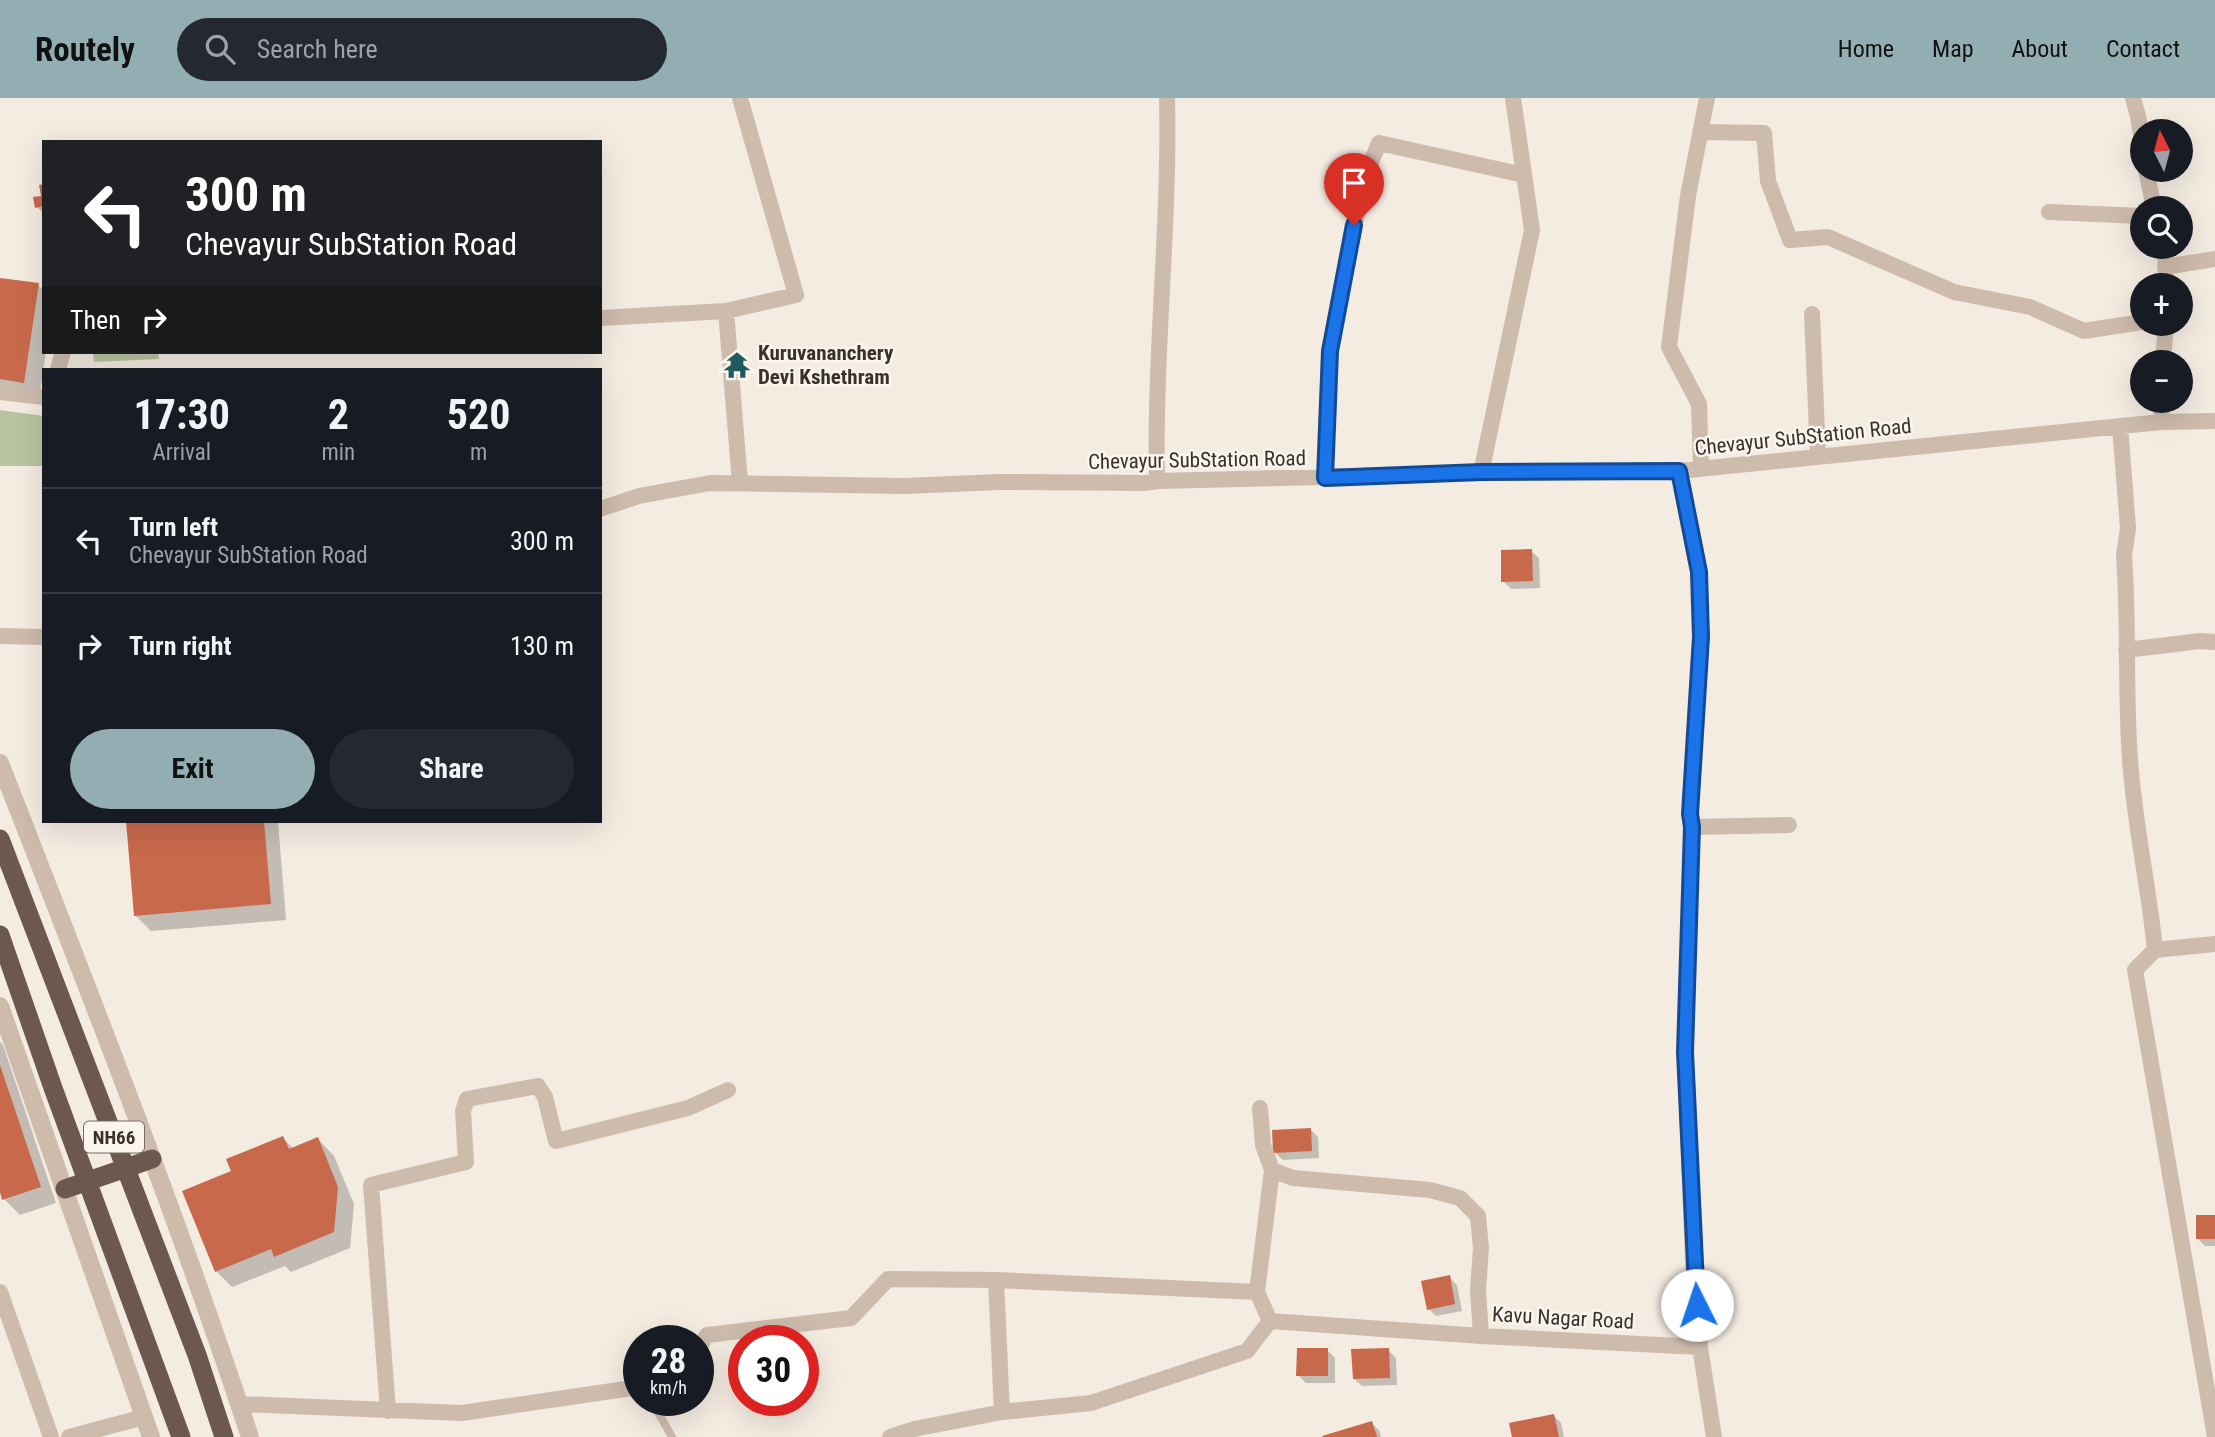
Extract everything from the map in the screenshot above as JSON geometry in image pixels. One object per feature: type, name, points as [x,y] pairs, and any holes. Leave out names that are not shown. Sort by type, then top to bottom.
[{"type":"highway","name":"NH66","points":[[0,839],[197,1355],[225,1437]]},
{"type":"highway","name":"NH66","points":[[0,935],[181,1437]]},
{"type":"highway","points":[[65,1189],[152,1159]]},
{"type":"street","points":[[602,318],[726,311],[796,295],[740,98]]},
{"type":"street","points":[[1157,481],[1156,426],[1168,146],[1167,98]]},
{"type":"street","points":[[1481,472],[1532,230],[1513,98]]},
{"type":"street","points":[[1701,469],[1699,404],[1669,347],[1688,196],[1707,98]]},
{"type":"street","points":[[2133,98],[2138,119]]},
{"type":"street","points":[[1700,132],[1764,133],[1768,181],[1790,240],[1828,237],[1954,292],[2030,307],[2084,331],[2130,324]]},
{"type":"street","points":[[1325,478],[1330,351],[1363,182],[1379,143],[1524,175]]},
{"type":"street","points":[[2049,212],[2130,215]]},
{"type":"street","points":[[2165,259],[2165,273]]},
{"type":"street","points":[[2165,267],[2215,259]]},
{"type":"street","points":[[726,311],[740,483]]},
{"type":"street","points":[[1812,314],[1818,456]]},
{"type":"street","points":[[0,392],[42,397]]},
{"type":"street","points":[[2161,413],[2161,422]]},
{"type":"street","name":"Chevayur SubStation Road","points":[[602,508],[639,496],[710,483],[1145,483],[1481,472],[1679,471],[2161,422],[2215,421]]},
{"type":"street","points":[[2120,426],[2127,528],[2124,556],[2130,760],[2141,856],[2150,901],[2154,950]]},
{"type":"street","points":[[1679,471],[1699,572],[1701,637],[1690,814],[1692,827],[1685,1052],[1693,1263],[1700,1347],[1714,1437]]},
{"type":"street","points":[[0,636],[42,637]]},
{"type":"street","points":[[2126,650],[2215,642]]},
{"type":"street","points":[[0,763],[152,1159],[250,1437]]},
{"type":"street","points":[[1692,827],[1789,825]]},
{"type":"street","points":[[2215,944],[2154,950],[2135,970],[2215,1437]]},
{"type":"street","points":[[0,1006],[151,1437]]},
{"type":"street","points":[[388,1411],[371,1185],[466,1162],[463,1111],[467,1099],[538,1086],[545,1097],[556,1141],[688,1108],[728,1090]]},
{"type":"street","points":[[1260,1108],[1264,1144],[1272,1170],[1257,1292],[1270,1321]]},
{"type":"street","name":"Kavu Nagar Road","points":[[1272,1170],[1293,1178],[1430,1190],[1460,1198],[1478,1216],[1481,1248],[1478,1290],[1482,1336],[1700,1347]]},
{"type":"street","points":[[714,1334],[851,1318],[888,1279],[996,1280],[1257,1292]]},
{"type":"street","points":[[996,1280],[1002,1412]]},
{"type":"street","points":[[0,1292],[51,1437]]},
{"type":"street","points":[[1270,1321],[1482,1336]]},
{"type":"street","points":[[890,1437],[914,1429],[1002,1412],[1091,1403],[1247,1351],[1270,1321]]},
{"type":"street","points":[[239,1404],[461,1413],[623,1389]]},
{"type":"street","points":[[69,1437],[144,1417]]},
{"type":"lane","points":[[660,1416],[672,1437]]},
{"type":"green space","points":[[93,354],[158,354],[159,359],[94,362]]},
{"type":"green space","points":[[0,410],[42,416],[42,466],[0,466]]},
{"type":"building","points":[[42,184],[42,206],[35,208],[33,197],[41,196],[39,185]]},
{"type":"building","points":[[0,278],[39,283],[24,383],[0,379]]},
{"type":"building","points":[[1532,549],[1533,581],[1501,582],[1501,550]]},
{"type":"building","points":[[126,823],[264,823],[271,904],[134,916]]},
{"type":"building","points":[[0,1065],[41,1187],[2,1200],[0,1192]]},
{"type":"building","points":[[1311,1128],[1312,1151],[1273,1153],[1272,1130]]},
{"type":"building","points":[[283,1136],[289,1149],[318,1137],[338,1187],[334,1232],[274,1257],[271,1249],[215,1272],[182,1191],[231,1171],[226,1159]]},
{"type":"building","points":[[2196,1215],[2215,1215],[2215,1239],[2196,1239]]},
{"type":"building","points":[[1450,1275],[1455,1304],[1427,1310],[1421,1281]]},
{"type":"building","points":[[1297,1348],[1328,1348],[1328,1376],[1296,1376]]},
{"type":"building","points":[[1389,1348],[1390,1378],[1353,1379],[1351,1349]]},
{"type":"building","points":[[1554,1414],[1559,1437],[1512,1437],[1509,1423]]},
{"type":"building","points":[[1372,1421],[1377,1437],[1322,1436]]},
{"type":"place","name":"Kuruvananchery Devi Kshethram","points":[[737,365]]},
{"type":"route","points":[[1354,225],[1330,351],[1325,478],[1481,472],[1679,471],[1699,572],[1701,637],[1690,814],[1692,827],[1685,1052],[1697,1305]]}]
